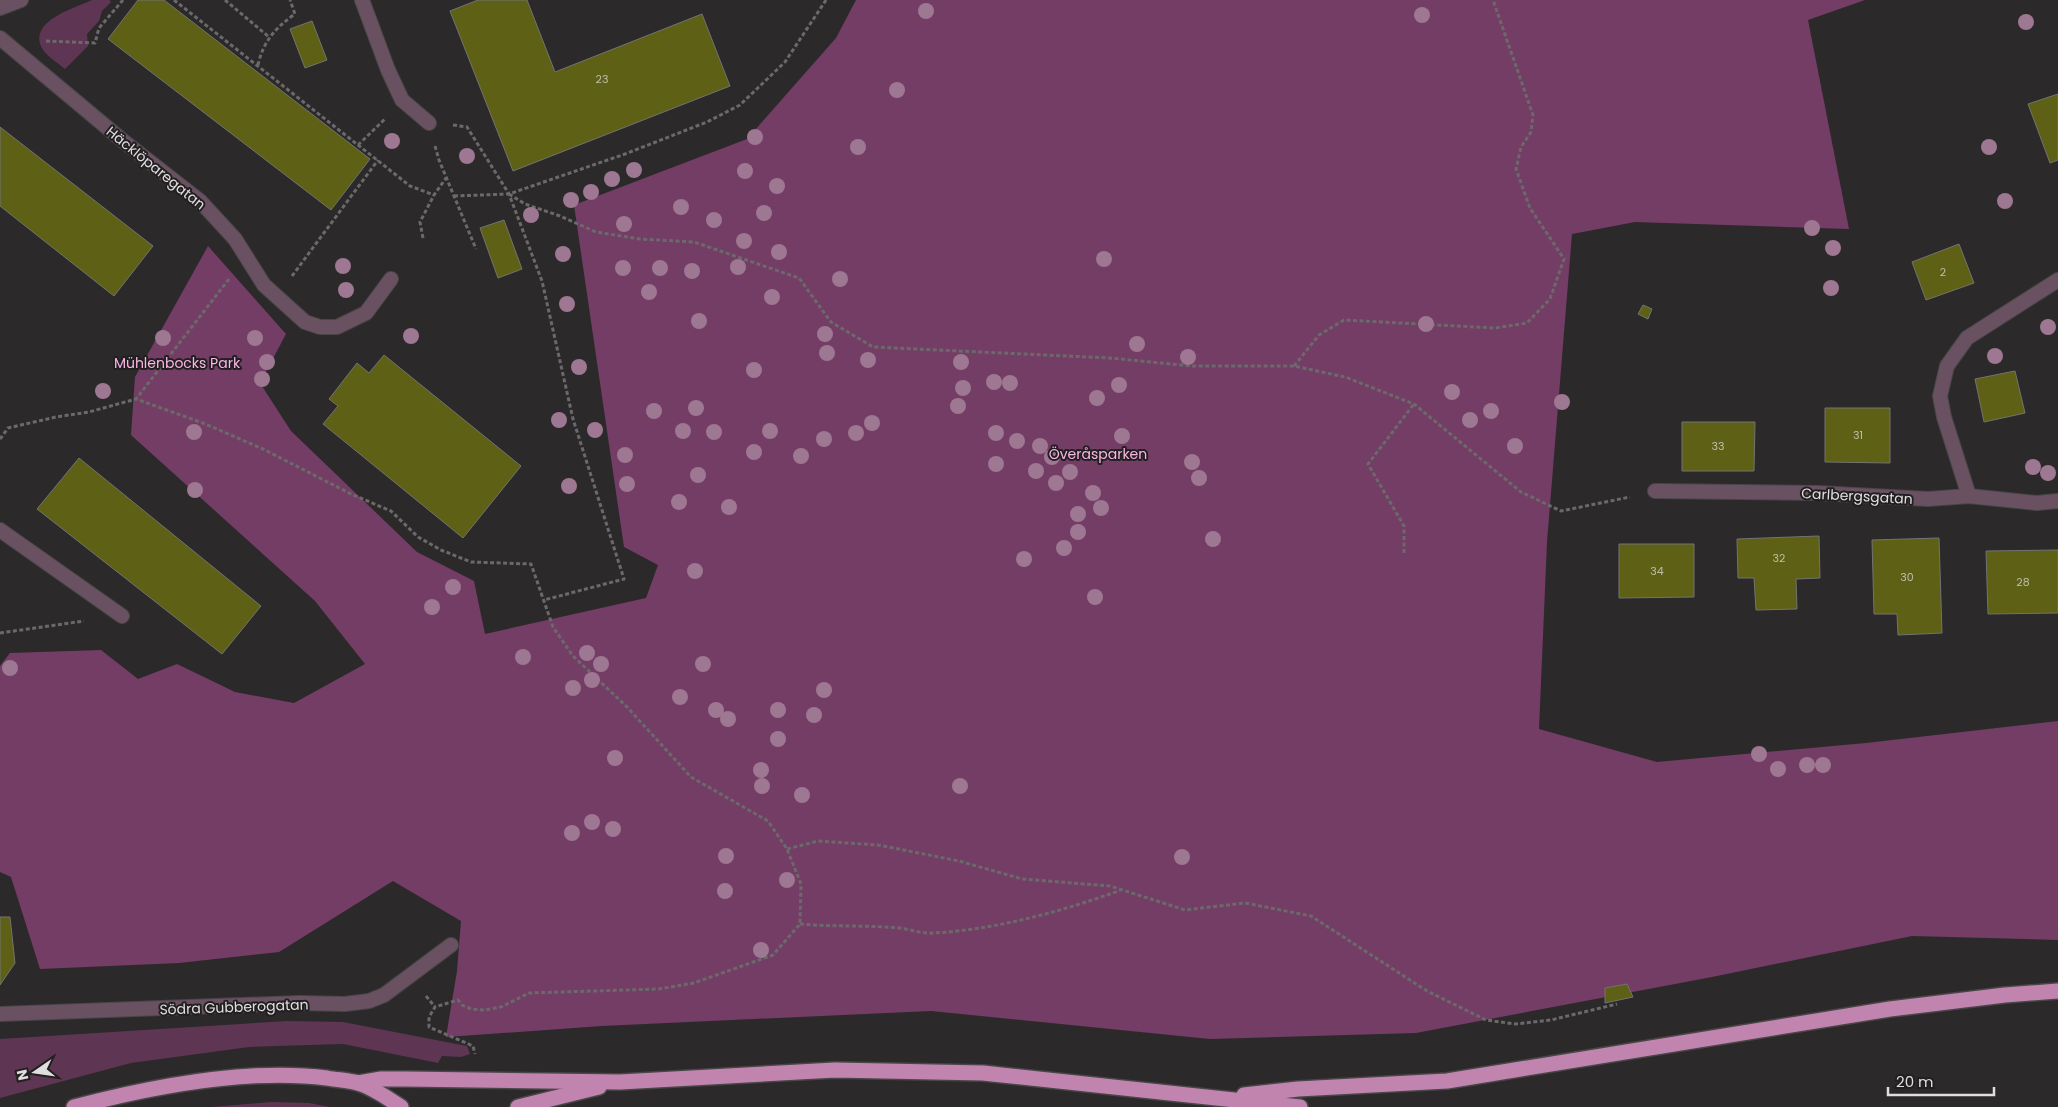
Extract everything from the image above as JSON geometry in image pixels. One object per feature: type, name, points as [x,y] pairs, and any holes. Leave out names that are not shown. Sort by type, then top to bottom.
[{"type":"highway","points":[[1213,1098],[1298,1089],[1447,1081],[1890,1009],[2005,995],[2058,991]]},
{"type":"highway","points":[[358,1083],[381,1079],[620,1082],[835,1070],[983,1073],[1300,1107]]},
{"type":"highway","points":[[74,1107],[199,1082],[246,1076],[306,1075],[358,1083],[385,1096],[401,1107]]},
{"type":"highway","points":[[518,1107],[620,1082]]},
{"type":"street","points":[[0,8],[21,0]]},
{"type":"street","points":[[362,0],[388,70],[402,100],[428,123]]},
{"type":"street","name":"Häcklöparegatan","points":[[0,39],[122,140],[200,201],[235,240],[264,285],[305,322],[320,327],[337,326],[366,313],[391,279]]},
{"type":"street","points":[[1969,496],[1944,417],[1940,396],[1947,366],[1967,338],[2058,280]]},
{"type":"street","name":"Carlbergsgatan","points":[[1655,491],[1818,493],[1928,499],[1969,496],[2037,503],[2058,501]]},
{"type":"street","points":[[0,530],[122,616]]},
{"type":"street","name":"Södra Gubberogatan","points":[[0,1014],[345,1004],[369,1001],[384,995],[451,945]]},
{"type":"path","points":[[0,39],[95,44],[98,28],[122,0]]},
{"type":"path","points":[[174,0],[296,95],[338,132],[358,145],[410,186],[434,195]]},
{"type":"path","points":[[225,0],[269,37]]},
{"type":"path","points":[[258,65],[261,52],[269,37],[295,14],[290,0]]},
{"type":"path","points":[[454,196],[509,194],[624,154],[708,122],[740,104],[785,62],[826,0]]},
{"type":"path","points":[[1294,366],[1318,336],[1344,320],[1495,328],[1527,323],[1550,300],[1564,259],[1530,208],[1516,169],[1521,147],[1531,132],[1533,115],[1493,0]]},
{"type":"path","points":[[176,10],[180,4]]},
{"type":"path","points":[[212,37],[216,31]]},
{"type":"path","points":[[251,67],[254,62]]},
{"type":"path","points":[[294,100],[296,95]]},
{"type":"path","points":[[358,145],[402,100]]},
{"type":"path","points":[[428,123],[467,127],[509,194],[542,281],[573,419],[624,580],[544,600]]},
{"type":"path","points":[[276,296],[378,160]]},
{"type":"path","points":[[439,160],[476,249]]},
{"type":"path","points":[[423,238],[420,222],[434,195],[446,178]]},
{"type":"path","points":[[509,194],[525,204],[560,216],[596,232],[640,239],[694,242],[799,278],[831,322],[873,347],[1110,358],[1192,366],[1294,366],[1345,377],[1414,404],[1521,492],[1560,511],[1655,491]]},
{"type":"path","points":[[136,399],[246,257]]},
{"type":"path","points":[[0,439],[8,428],[56,416],[89,412],[136,399],[203,423],[263,449],[351,494],[391,511],[418,536],[441,550],[471,562],[531,564],[553,628],[573,656],[627,707],[691,777],[768,821],[788,849],[802,884],[800,924],[773,955],[694,983],[659,988],[529,993],[501,1007],[485,1010],[471,1009],[462,1005],[458,1000],[435,1007],[429,1017],[429,1027],[472,1046]]},
{"type":"path","points":[[1404,553],[1404,526],[1368,464],[1414,404]]},
{"type":"path","points":[[0,633],[122,616]]},
{"type":"path","points":[[788,849],[818,841],[878,845],[959,861],[1022,879],[1110,886],[1185,910],[1245,903],[1311,916],[1427,991],[1486,1020],[1515,1024],[1551,1020],[1617,1004]]},
{"type":"path","points":[[800,924],[900,928],[931,934],[978,927],[1071,908],[1122,890]]},
{"type":"shaded area","points":[[92,0],[109,0],[111,2],[102,11],[99,21],[87,34],[88,46],[65,69],[49,57],[42,48],[39,39],[42,30],[55,17]]},
{"type":"shaded area","points":[[287,1021],[343,1022],[467,1046],[470,1054],[461,1057],[442,1056],[438,1063],[343,1044],[249,1047],[131,1063],[0,1098],[0,1039]]},
{"type":"shaded area","points":[[271,1102],[309,1103],[330,1107],[211,1107]]},
{"type":"green space","name":"Överåsparken","points":[[856,0],[1865,0],[1808,20],[1849,229],[1635,222],[1572,234],[1547,542],[1539,729],[1657,762],[1866,743],[2058,721],[2058,940],[1912,936],[1712,977],[1416,1033],[1210,1039],[931,1011],[602,1026],[446,1037],[457,971],[461,921],[393,881],[279,952],[179,963],[40,969],[11,877],[0,872],[0,666],[10,653],[101,650],[138,679],[177,664],[235,692],[294,703],[365,664],[315,601],[131,435],[135,377],[208,246],[286,334],[260,383],[291,431],[417,552],[474,581],[485,634],[646,598],[658,565],[624,547],[574,205],[747,139],[836,38]]},
{"type":"building","points":[[138,0],[164,0],[370,159],[331,210],[108,39]]},
{"type":"building","points":[[478,0],[527,0],[555,72],[702,14],[730,86],[513,171],[450,11]]},
{"type":"building","points":[[312,21],[327,60],[305,68],[290,29]]},
{"type":"building","points":[[2058,94],[2058,160],[2050,163],[2028,104]]},
{"type":"building","points":[[0,127],[153,246],[114,296],[0,206]]},
{"type":"building","points":[[504,220],[522,269],[498,278],[480,228]]},
{"type":"building","points":[[1959,244],[1974,283],[1926,300],[1912,262]]},
{"type":"building","points":[[1643,305],[1652,309],[1648,319],[1638,314]]},
{"type":"building","points":[[384,355],[521,466],[463,538],[323,424],[338,406],[329,399],[357,363],[369,373]]},
{"type":"building","points":[[2015,371],[2025,413],[1984,422],[1975,379]]},
{"type":"building","points":[[1825,408],[1890,408],[1890,463],[1825,462]]},
{"type":"building","points":[[1682,422],[1755,422],[1754,471],[1682,471]]},
{"type":"building","points":[[79,458],[261,606],[222,654],[37,509]]},
{"type":"building","points":[[1819,536],[1820,578],[1796,579],[1797,609],[1756,610],[1754,578],[1738,578],[1737,539]]},
{"type":"building","points":[[1939,538],[1942,633],[1898,635],[1897,614],[1874,614],[1872,540]]},
{"type":"building","points":[[1619,544],[1694,544],[1694,597],[1619,598]]},
{"type":"building","points":[[2058,550],[2058,613],[1988,614],[1986,551]]},
{"type":"building","points":[[0,917],[10,917],[15,963],[0,985]]},
{"type":"building","points":[[1627,984],[1633,997],[1605,1003],[1605,988]]},
{"type":"park label","name":"Mühlenbocks Park","points":[[177,363]]}]
